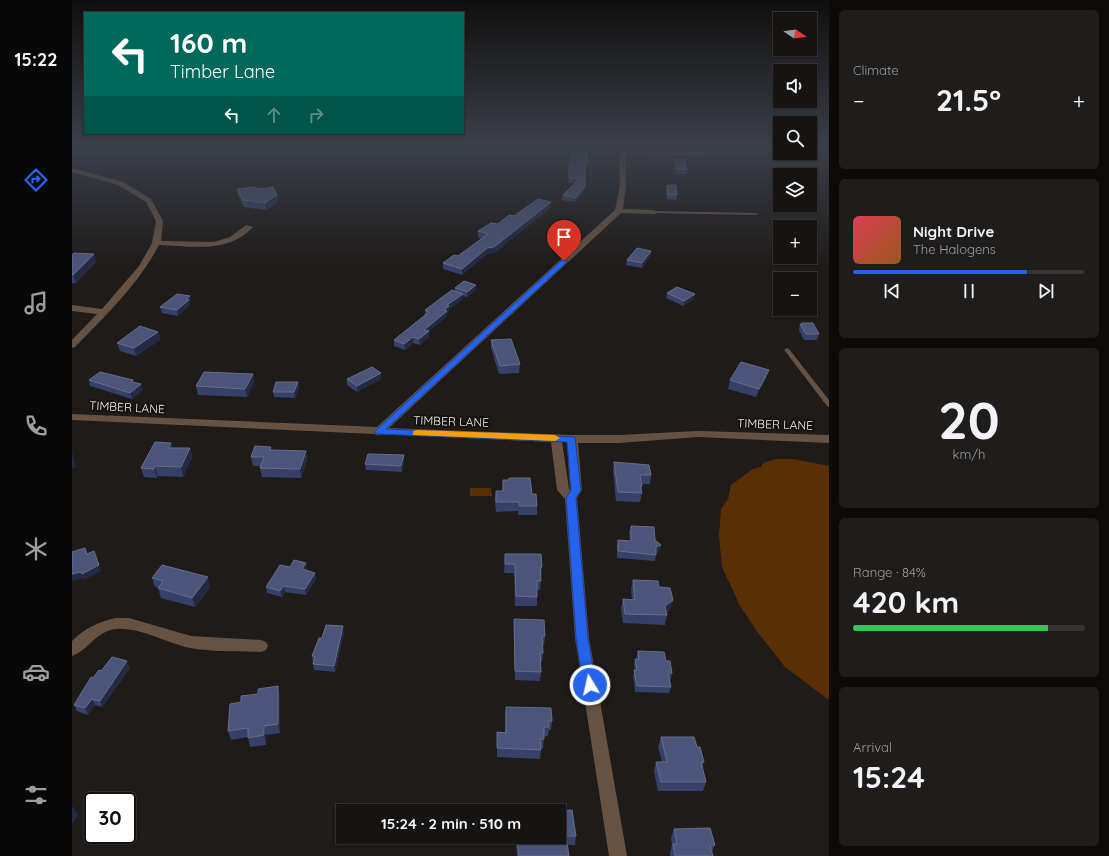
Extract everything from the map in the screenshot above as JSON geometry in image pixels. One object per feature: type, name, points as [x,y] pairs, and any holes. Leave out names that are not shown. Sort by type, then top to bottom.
[{"type":"street","points":[[72,345],[127,287],[147,261],[158,243],[161,227],[160,217],[155,208],[148,200],[125,186]]},
{"type":"street","points":[[378,432],[620,211],[624,186]]},
{"type":"street","points":[[620,211],[653,212]]},
{"type":"street","points":[[158,243],[221,243],[231,240],[248,227]]},
{"type":"street","points":[[72,308],[103,312]]},
{"type":"street","name":"TIMBER LANE","points":[[72,417],[378,432],[572,439],[619,439],[698,434],[829,439]]},
{"type":"street","points":[[556,438],[563,490],[571,498]]},
{"type":"street","points":[[572,439],[576,490],[571,498],[582,638],[618,856]]},
{"type":"street","points":[[72,650],[96,628],[114,623],[130,624],[191,642],[261,646]]},
{"type":"lane","points":[[653,212],[756,214]]},
{"type":"lane","points":[[787,350],[829,405]]},
{"type":"shaded area","points":[[776,459],[793,459],[829,466],[829,700],[785,667],[756,630],[740,606],[722,567],[719,536],[721,509],[728,499],[731,485],[753,469],[761,467],[763,463]]},
{"type":"shaded area","points":[[470,488],[491,488],[492,496],[470,496]]},
{"type":"building","points":[[572,186],[585,186],[575,198],[563,195]]},
{"type":"building","points":[[667,186],[676,186],[677,195],[668,195]]},
{"type":"building","points":[[255,187],[258,189],[273,187],[277,195],[265,203],[243,200],[237,189]]},
{"type":"building","points":[[538,199],[551,202],[494,247],[487,248],[462,269],[443,263],[454,255],[458,256],[488,234],[478,231],[491,223],[498,224],[509,215],[514,216]]},
{"type":"building","points":[[637,248],[651,251],[642,263],[627,260]]},
{"type":"building","points":[[74,253],[94,254],[72,275],[72,255]]},
{"type":"building","points":[[464,281],[476,285],[467,292],[455,288]]},
{"type":"building","points":[[677,287],[695,294],[684,301],[667,293]]},
{"type":"building","points":[[452,290],[463,294],[447,305],[449,306],[444,310],[447,311],[424,330],[429,331],[419,339],[413,337],[404,344],[394,340],[429,312],[425,310]]},
{"type":"building","points":[[177,294],[190,296],[186,299],[189,300],[177,310],[160,307]]},
{"type":"building","points":[[802,323],[813,323],[819,334],[806,334],[800,324],[803,324]]},
{"type":"building","points":[[140,326],[158,332],[134,348],[117,343]]},
{"type":"building","points":[[511,339],[520,364],[500,366],[491,340]]},
{"type":"building","points":[[741,362],[769,370],[759,389],[730,380]]},
{"type":"building","points":[[372,367],[381,373],[357,386],[347,379]]},
{"type":"building","points":[[100,372],[133,380],[132,382],[141,384],[130,393],[89,380]]},
{"type":"building","points":[[204,372],[253,374],[245,389],[196,386]]},
{"type":"building","points":[[276,382],[298,382],[294,392],[273,392]]},
{"type":"building","points":[[155,442],[171,443],[169,448],[190,448],[181,467],[155,466],[154,469],[141,468]]},
{"type":"building","points":[[255,446],[271,447],[270,450],[306,451],[300,469],[260,468],[264,457],[251,457]]},
{"type":"building","points":[[368,454],[404,455],[401,466],[365,464]]},
{"type":"building","points":[[614,462],[649,465],[651,475],[640,475],[642,486],[640,486],[642,493],[618,492]]},
{"type":"building","points":[[509,478],[530,478],[532,494],[536,494],[537,506],[519,506],[519,502],[496,502],[496,491],[503,491],[503,480],[509,480]]},
{"type":"building","points":[[631,526],[654,527],[655,540],[661,545],[656,547],[656,555],[618,551],[618,540],[631,541]]},
{"type":"building","points":[[85,548],[87,554],[94,551],[99,565],[82,574],[81,572],[72,574],[72,552]]},
{"type":"building","points":[[505,554],[541,554],[541,581],[537,581],[537,597],[516,596],[515,564],[505,564]]},
{"type":"building","points":[[294,560],[306,563],[302,569],[315,573],[305,589],[284,586],[280,591],[266,587],[280,565],[290,567]]},
{"type":"building","points":[[162,565],[208,577],[192,598],[158,588],[163,581],[152,578]]},
{"type":"building","points":[[633,580],[658,581],[659,587],[670,588],[673,600],[665,606],[667,615],[625,614],[623,599],[635,600]]},
{"type":"building","points":[[514,619],[544,620],[545,636],[542,636],[543,653],[540,653],[541,672],[515,671]]},
{"type":"building","points":[[326,625],[343,626],[334,666],[313,664],[315,656],[312,656],[319,638],[322,638]]},
{"type":"building","points":[[638,651],[664,652],[666,661],[670,661],[672,673],[668,673],[671,687],[637,686],[634,670],[637,670],[635,659],[639,660]]},
{"type":"building","points":[[112,657],[127,661],[100,701],[92,699],[85,708],[74,705],[91,677],[93,678],[99,670],[101,671]]},
{"type":"building","points":[[278,686],[278,724],[264,726],[264,735],[248,738],[248,728],[228,731],[230,704],[241,702],[241,696],[258,694],[258,689]]},
{"type":"building","points":[[506,707],[551,708],[552,721],[548,721],[549,727],[544,727],[544,739],[540,739],[541,750],[497,748],[497,732],[506,733]]},
{"type":"building","points":[[661,737],[694,737],[697,747],[700,747],[704,762],[701,762],[706,782],[661,782],[656,762],[667,762]]},
{"type":"building","points":[[566,810],[572,810],[576,836],[566,836]]},
{"type":"building","points":[[710,828],[715,845],[710,846],[713,856],[675,856],[673,844],[677,844],[674,829]]},
{"type":"building","points":[[566,836],[569,856],[519,856],[518,844],[566,844]]},
{"type":"slow traffic","points":[[417,433],[555,438]]},
{"type":"route","points":[[564,261],[378,432],[572,439],[576,490],[571,498],[582,638],[590,685]]}]
